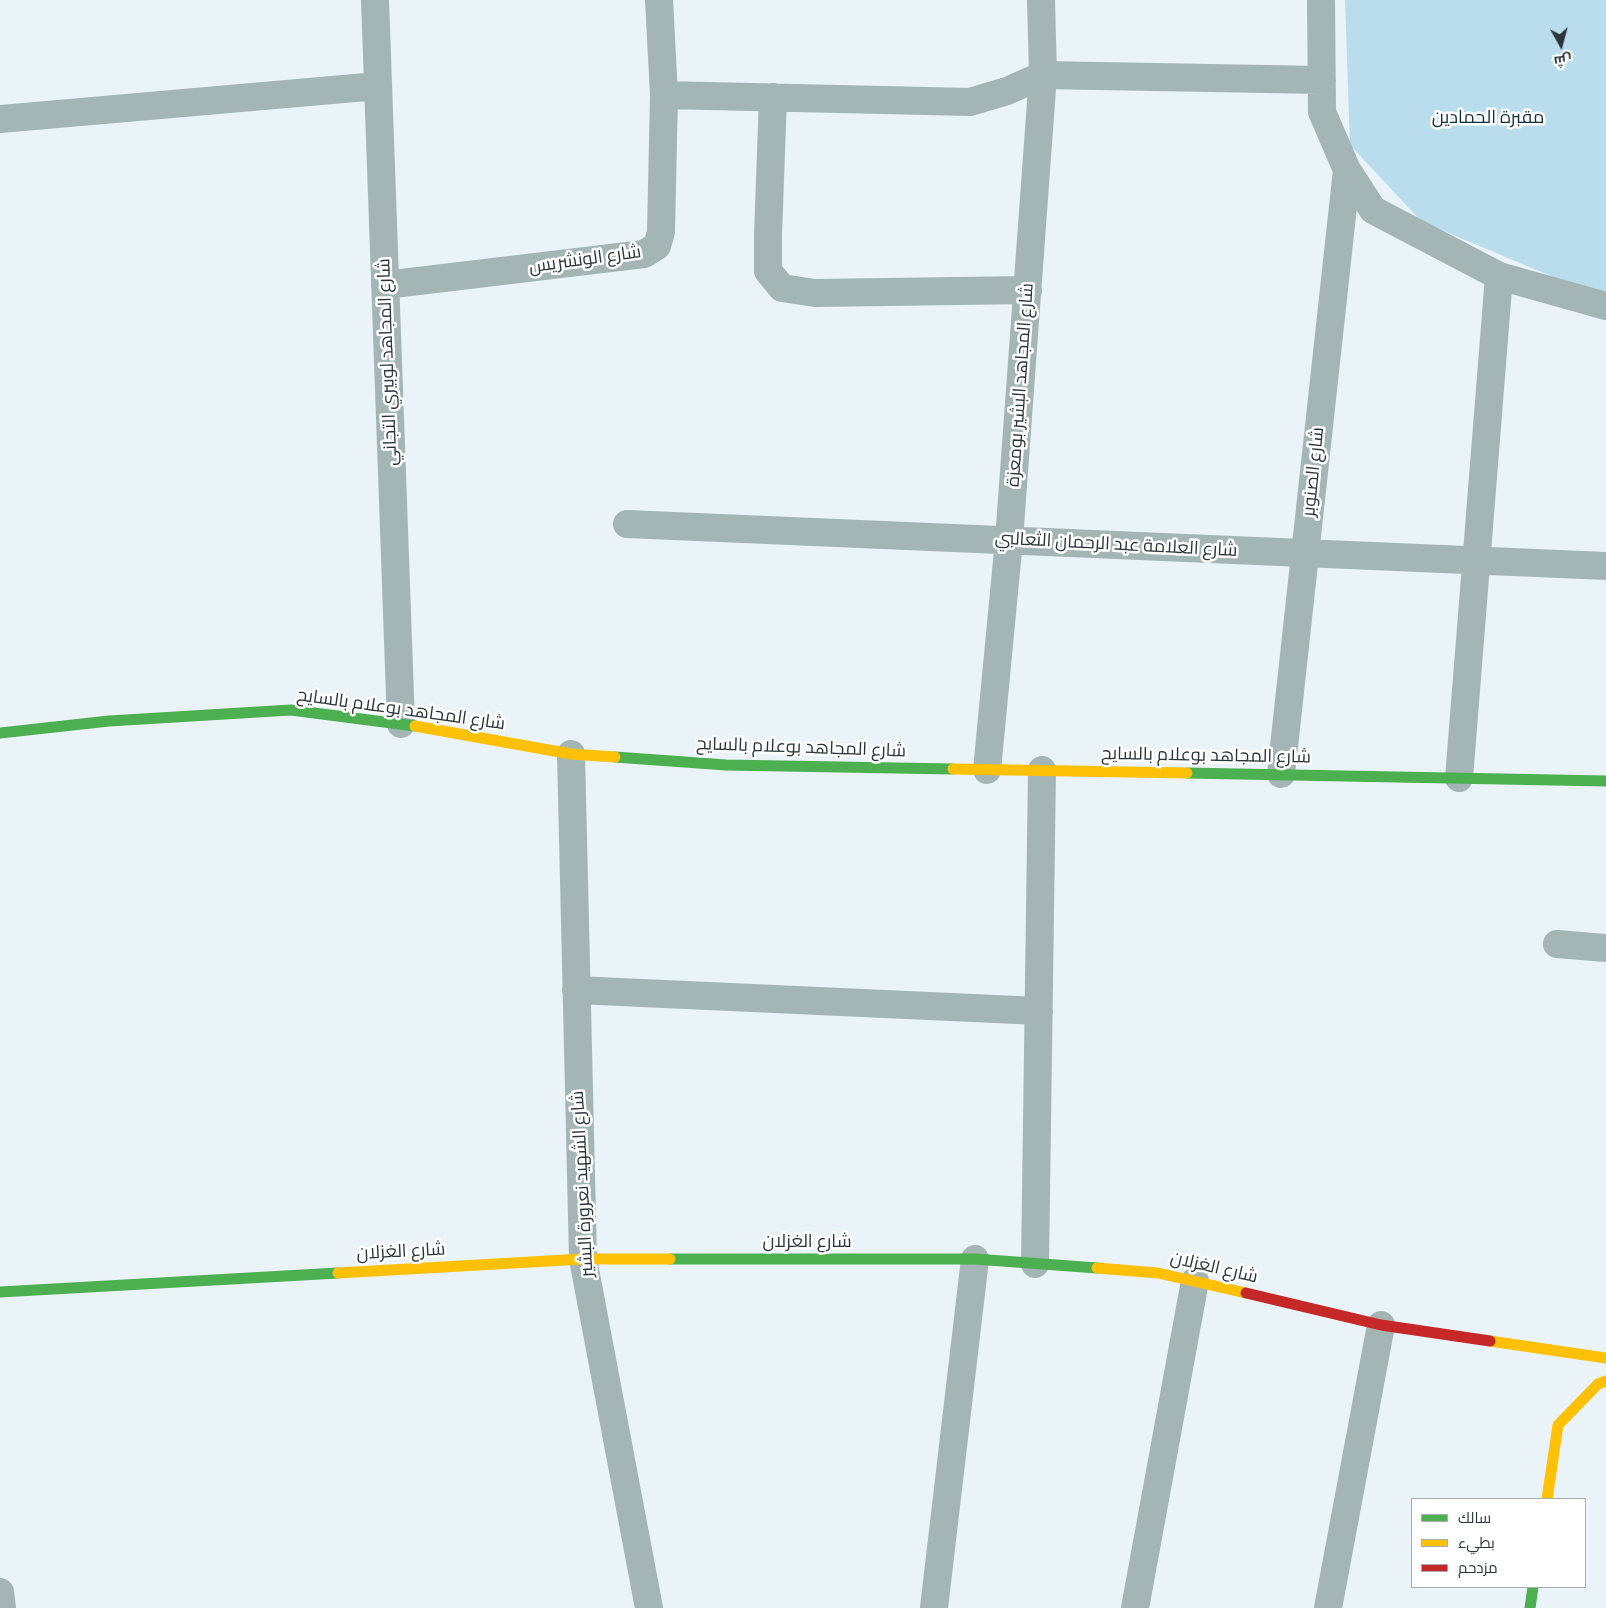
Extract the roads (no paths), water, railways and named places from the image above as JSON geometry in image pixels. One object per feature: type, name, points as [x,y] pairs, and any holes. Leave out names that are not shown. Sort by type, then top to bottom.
[{"type":"street","name":"شارع المجاهد لوبيري التجاني","points":[[375,0],[401,724]]},
{"type":"street","name":"شارع الونشريس","points":[[385,285],[644,254],[657,246],[661,232],[664,95],[659,0]]},
{"type":"street","name":"شارع المجاهد البشير بومعزة","points":[[987,770],[1009,540],[1028,290],[1043,75],[1041,0]]},
{"type":"street","points":[[1320,0],[1322,112],[1347,170],[1372,210],[1499,276],[1606,306]]},
{"type":"street","points":[[664,95],[970,102],[1007,91],[1043,75],[1322,80]]},
{"type":"street","points":[[0,119],[378,86]]},
{"type":"street","points":[[773,98],[768,271],[782,288],[815,292],[1028,290]]},
{"type":"street","name":"شارع الصنوبر","points":[[1282,774],[1347,170]]},
{"type":"street","points":[[1459,778],[1499,276]]},
{"type":"street","name":"شارع العلامة عبد الرحمان الثعالبي","points":[[626,524],[1606,566]]},
{"type":"street","name":"شارع المجاهد بوعلام بالسايح","points":[[0,733],[109,721],[291,710],[401,724],[571,754],[726,765],[1606,781]]},
{"type":"street","name":"شارع الشهيد نعرورة البشير","points":[[571,754],[583,1259],[649,1608]]},
{"type":"street","points":[[1035,1264],[1042,770]]},
{"type":"street","points":[[1557,944],[1606,948]]},
{"type":"street","points":[[576,990],[1039,1011]]},
{"type":"street","name":"شارع الغزلان","points":[[0,1292],[583,1259],[975,1259],[1158,1273],[1381,1325],[1606,1358]]},
{"type":"street","points":[[934,1608],[975,1259]]},
{"type":"street","points":[[1135,1608],[1195,1281]]},
{"type":"street","points":[[1328,1608],[1381,1325]]},
{"type":"street","points":[[1547,1498],[1558,1426],[1598,1384],[1606,1381]]},
{"type":"street","points":[[1530,1608],[1533,1588]]},
{"type":"street","points":[[0,1592],[2,1608]]},
{"type":"park label","name":"مقبرة الحمادين","points":[[1488,118]]}]
